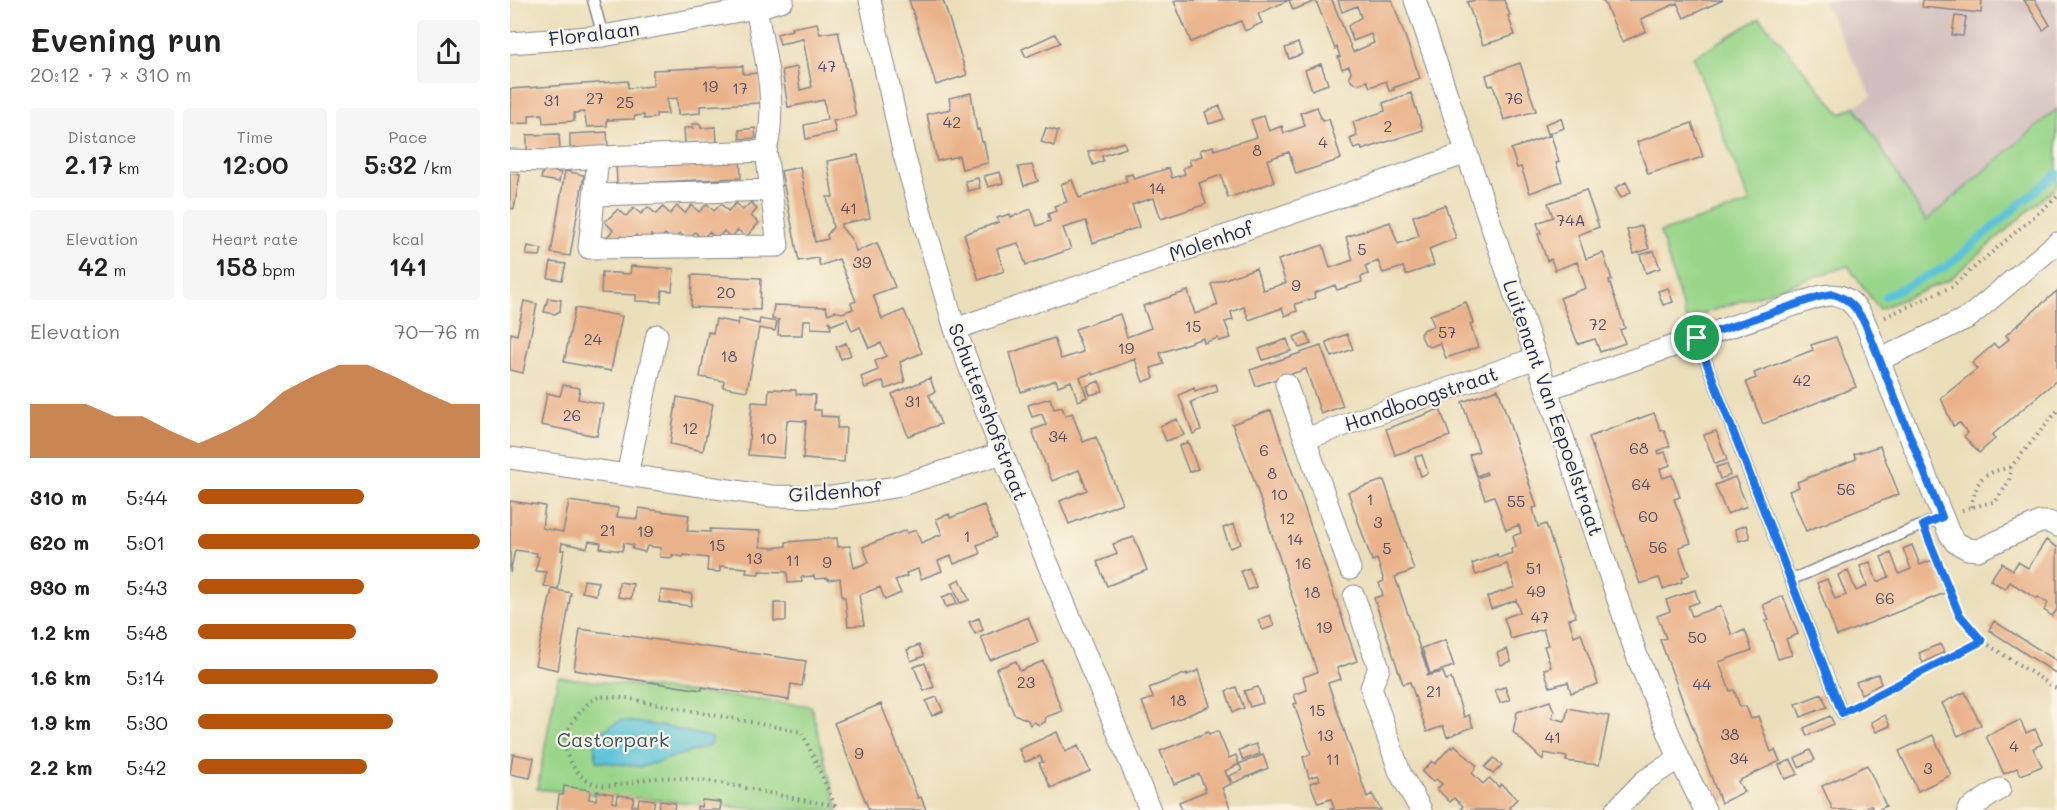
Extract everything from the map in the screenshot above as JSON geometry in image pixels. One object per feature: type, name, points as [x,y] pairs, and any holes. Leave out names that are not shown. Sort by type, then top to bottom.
[{"type":"street","name":"Floralaan","points":[[510,43],[603,36],[756,8],[783,0]]},
{"type":"street","name":"Schuttershofstraat","points":[[870,0],[904,155],[956,328],[1002,453],[1150,810]]},
{"type":"street","name":"Luitenant Van Eepoelstraat","points":[[1415,0],[1637,656],[1679,758],[1705,810]]},
{"type":"street","points":[[598,157],[589,248],[778,246],[766,151],[770,138],[770,81],[756,8]]},
{"type":"street","points":[[510,160],[547,161],[766,151]]},
{"type":"street","name":"Molenhof","points":[[956,328],[1467,153]]},
{"type":"street","points":[[594,195],[770,190]]},
{"type":"street","points":[[1879,360],[1969,317],[2057,243]]},
{"type":"street","points":[[1547,389],[1818,297],[1833,294],[1845,298],[1856,307],[1865,323],[1933,521],[1955,542],[1968,549],[1978,550],[2040,522],[2049,522],[2057,526]]},
{"type":"street","points":[[627,475],[657,335]]},
{"type":"street","name":"Handboogstraat","points":[[1305,439],[1536,358]]},
{"type":"street","points":[[1286,384],[1350,569]]},
{"type":"street","name":"Gildenhof","points":[[510,458],[771,496],[831,497],[895,487],[1002,453]]},
{"type":"street","points":[[1354,596],[1379,668],[1371,688],[1400,772],[1422,810]]},
{"type":"street","points":[[1616,810],[1644,781],[1679,758]]},
{"type":"street","points":[[1968,810],[2000,789]]},
{"type":"lane","points":[[593,0],[603,36]]},
{"type":"lane","points":[[1697,338],[1842,713]]},
{"type":"lane","points":[[1791,580],[1933,521]]},
{"type":"path","points":[[1875,322],[1951,287],[2057,197]]},
{"type":"path","points":[[2057,411],[2011,467],[2008,481],[1996,501],[1971,507],[1933,521],[1959,614],[1982,641],[2057,689]]},
{"type":"path","points":[[1971,507],[1976,484],[1990,472],[2011,467]]},
{"type":"path","points":[[1842,713],[1982,641]]},
{"type":"path","points":[[835,805],[801,801],[715,781],[655,778],[602,786],[584,779],[570,762],[565,740],[579,712],[597,698],[626,698],[802,732],[835,805],[837,810]]},
{"type":"shaded area","points":[[1822,0],[2057,0],[2057,109],[1926,221],[1855,106],[1872,96]]},
{"type":"green space","points":[[1760,18],[1841,114],[1855,106],[1926,221],[2057,109],[2057,186],[1949,280],[1879,309],[1848,266],[1686,319],[1660,232],[1750,203],[1693,57]]},
{"type":"green space","name":"Castorpark","points":[[558,677],[811,706],[838,810],[765,810],[537,789]]},
{"type":"water","points":[[621,720],[672,728],[712,738],[709,746],[642,767],[597,761],[594,743],[602,731]]},
{"type":"building","points":[[909,0],[943,0],[967,75],[936,85]]},
{"type":"building","points":[[1289,0],[1258,14],[1262,23],[1245,31],[1241,21],[1191,42],[1174,1]]},
{"type":"building","points":[[1289,0],[1332,0],[1353,52],[1374,43],[1371,34],[1353,41],[1348,26],[1361,17],[1357,6],[1342,12],[1338,0],[1392,0],[1420,78],[1389,91],[1386,81],[1370,87],[1367,81],[1359,84],[1352,82],[1349,77],[1351,72],[1349,66],[1342,69],[1337,47],[1335,49],[1316,1],[1293,10]]},
{"type":"building","points":[[1504,0],[1515,35],[1483,45],[1467,2]]},
{"type":"building","points":[[1601,0],[1723,0],[1684,18],[1677,3],[1641,19],[1646,31],[1622,42]]},
{"type":"building","points":[[1923,0],[1982,0],[1981,13],[1922,7]]},
{"type":"building","points":[[2024,0],[2035,0],[2050,25],[2043,30]]},
{"type":"building","points":[[1955,16],[1966,17],[1963,36],[1952,35]]},
{"type":"building","points":[[817,23],[820,34],[838,31],[856,116],[833,121],[836,132],[806,139],[804,125],[827,120],[824,100],[788,107],[782,70],[797,67],[800,90],[812,87],[803,39],[780,44],[777,34],[792,30],[791,28]]},
{"type":"building","points":[[1055,34],[1060,43],[1026,57],[1022,49]]},
{"type":"building","points":[[1298,43],[1302,54],[1289,59],[1285,48]]},
{"type":"building","points":[[1520,63],[1536,111],[1504,120],[1493,85],[1489,86],[1486,75]]},
{"type":"building","points":[[1321,64],[1328,84],[1312,90],[1305,70]]},
{"type":"building","points":[[743,66],[743,74],[759,73],[760,103],[700,106],[700,113],[678,115],[677,98],[667,99],[668,114],[656,114],[656,118],[644,119],[644,115],[635,116],[634,119],[607,120],[607,126],[587,127],[584,112],[574,113],[574,121],[543,123],[542,114],[529,115],[529,123],[510,124],[510,89],[628,81],[628,88],[653,86],[653,70]]},
{"type":"building","points":[[971,93],[977,130],[979,129],[982,142],[984,142],[988,163],[962,169],[959,156],[937,161],[927,114],[951,109],[949,98]]},
{"type":"building","points":[[1411,93],[1423,130],[1362,150],[1361,147],[1354,149],[1350,139],[1357,136],[1353,122],[1385,111],[1383,103]]},
{"type":"building","points":[[1220,106],[1224,119],[1209,124],[1205,112]]},
{"type":"building","points":[[1317,107],[1322,121],[1329,119],[1341,159],[1296,174],[1289,152],[1267,160],[1274,182],[1228,198],[1221,175],[1199,183],[1206,204],[1161,219],[1154,198],[1143,201],[1132,205],[1139,227],[1093,243],[1086,221],[1063,228],[1071,249],[1026,265],[1018,243],[997,249],[1004,271],[979,280],[964,234],[999,222],[997,218],[1010,214],[1011,217],[1031,209],[1037,226],[1050,221],[1048,214],[1056,211],[1054,206],[1067,202],[1061,184],[1072,180],[1079,198],[1127,181],[1125,176],[1132,174],[1134,179],[1169,168],[1172,178],[1185,174],[1183,168],[1191,165],[1189,160],[1202,156],[1200,150],[1213,146],[1214,150],[1257,137],[1251,120],[1264,116],[1269,131],[1282,126],[1284,133],[1305,126],[1300,113]]},
{"type":"building","points":[[1561,118],[1564,128],[1548,134],[1545,124]]},
{"type":"building","points":[[1692,123],[1703,157],[1648,174],[1637,142]]},
{"type":"building","points":[[692,124],[700,124],[701,128],[716,127],[717,142],[685,144],[684,128],[693,128]]},
{"type":"building","points":[[755,128],[756,138],[740,139],[739,130]]},
{"type":"building","points":[[1046,128],[1058,131],[1054,146],[1041,142]]},
{"type":"building","points":[[607,132],[608,147],[570,149],[570,134]]},
{"type":"building","points":[[559,134],[560,150],[527,151],[527,135]]},
{"type":"building","points":[[1551,135],[1562,181],[1530,193],[1521,167],[1517,168],[1511,149]]},
{"type":"building","points":[[1124,142],[1126,148],[1102,156],[1103,161],[1093,165],[1088,151]]},
{"type":"building","points":[[858,155],[870,218],[841,224],[841,227],[852,240],[856,251],[877,243],[895,287],[873,295],[882,319],[904,310],[922,353],[900,362],[905,382],[886,389],[883,381],[865,388],[861,377],[878,370],[875,361],[886,356],[881,343],[869,348],[860,327],[852,331],[847,319],[832,325],[829,321],[831,329],[811,328],[811,320],[803,320],[802,335],[778,335],[779,320],[772,319],[774,305],[826,307],[828,314],[853,309],[851,303],[856,301],[839,259],[820,266],[818,258],[799,261],[781,171],[800,167],[815,242],[828,239],[827,235],[833,227],[827,197],[833,197],[827,161]]},
{"type":"building","points":[[740,157],[741,178],[617,184],[616,163]]},
{"type":"building","points":[[1032,165],[1038,181],[1024,186],[1018,167]]},
{"type":"building","points":[[543,169],[561,173],[559,182],[541,179]]},
{"type":"building","points":[[565,171],[584,175],[570,256],[551,253]]},
{"type":"building","points":[[1000,172],[1003,183],[988,187],[984,176]]},
{"type":"building","points":[[510,174],[520,175],[514,209],[510,208]]},
{"type":"building","points":[[978,178],[980,188],[968,191],[965,181]]},
{"type":"building","points":[[1626,182],[1631,192],[1621,198],[1615,188]]},
{"type":"building","points":[[1586,190],[1599,227],[1578,235],[1586,259],[1603,253],[1612,280],[1609,281],[1625,328],[1620,330],[1625,343],[1600,352],[1595,339],[1578,344],[1560,298],[1586,288],[1577,262],[1555,270],[1551,259],[1547,261],[1538,234],[1541,233],[1537,223],[1553,217],[1548,203]]},
{"type":"building","points":[[751,202],[757,209],[751,216],[759,223],[746,237],[738,230],[731,238],[724,231],[717,239],[709,232],[702,239],[695,232],[687,240],[680,233],[673,240],[665,234],[658,242],[651,235],[643,242],[636,235],[628,243],[621,236],[614,243],[607,237],[613,230],[605,222],[618,209],[626,216],[634,208],[641,214],[648,207],[656,214],[663,207],[670,214],[677,206],[685,213],[692,205],[699,212],[707,204],[714,211],[721,204],[728,211],[736,203],[743,210]]},
{"type":"building","points":[[1445,205],[1456,238],[1429,249],[1434,265],[1406,275],[1403,267],[1383,273],[1378,261],[1365,266],[1368,274],[1361,277],[1362,282],[1337,290],[1335,285],[1314,293],[1315,298],[1295,304],[1297,311],[1285,316],[1282,308],[1249,320],[1244,307],[1231,312],[1233,320],[1225,322],[1231,338],[1219,341],[1218,338],[1204,343],[1203,338],[1160,353],[1164,364],[1151,368],[1154,378],[1143,382],[1135,359],[1093,375],[1092,373],[1080,377],[1087,397],[1078,401],[1071,381],[1058,386],[1056,380],[1021,392],[1010,353],[1054,338],[1061,359],[1083,352],[1075,329],[1120,314],[1127,337],[1151,328],[1143,306],[1188,291],[1195,314],[1218,305],[1211,284],[1256,268],[1263,290],[1286,283],[1278,260],[1323,245],[1330,268],[1353,260],[1346,237],[1390,222],[1398,244],[1419,236],[1413,216]]},
{"type":"building","points":[[1642,226],[1649,249],[1634,254],[1627,230]]},
{"type":"building","points":[[528,246],[542,249],[540,256],[526,255]]},
{"type":"building","points":[[1654,251],[1660,268],[1646,273],[1640,255]]},
{"type":"building","points":[[551,262],[566,264],[562,280],[548,278]]},
{"type":"building","points":[[631,266],[674,269],[672,291],[662,290],[661,302],[636,301],[636,295],[601,293],[602,272],[630,274]]},
{"type":"building","points":[[692,275],[761,278],[760,310],[691,307]]},
{"type":"building","points":[[1668,288],[1673,302],[1663,305],[1658,291]]},
{"type":"building","points":[[2057,291],[2057,380],[1992,435],[1995,439],[1979,453],[1964,436],[1968,433],[1960,423],[1953,426],[1941,398],[1977,369],[1972,363],[1994,344],[1998,348],[2009,339],[2006,335]]},
{"type":"building","points":[[548,298],[561,300],[560,311],[555,314],[544,312]]},
{"type":"building","points":[[524,301],[537,304],[523,373],[510,370],[510,340],[511,333],[517,335]]},
{"type":"building","points":[[1466,302],[1473,323],[1470,324],[1478,347],[1446,358],[1440,343],[1430,347],[1425,344],[1420,334],[1423,330],[1434,326],[1430,315]]},
{"type":"building","points":[[575,308],[622,316],[611,371],[564,362]]},
{"type":"building","points":[[716,319],[738,325],[739,319],[759,324],[760,319],[777,322],[775,331],[759,328],[747,391],[723,387],[724,381],[700,377],[708,332],[713,333]]},
{"type":"building","points":[[1306,332],[1311,344],[1299,348],[1294,337]]},
{"type":"building","points":[[1347,334],[1353,349],[1332,357],[1326,342]]},
{"type":"building","points":[[1836,337],[1856,387],[1763,424],[1746,382],[1756,378],[1754,373],[1813,350],[1811,345]]},
{"type":"building","points":[[1287,339],[1291,351],[1263,360],[1259,349]]},
{"type":"building","points":[[846,343],[851,355],[841,359],[836,347]]},
{"type":"building","points":[[1321,346],[1343,406],[1321,414],[1306,369],[1256,386],[1250,370]]},
{"type":"building","points":[[930,378],[935,392],[929,395],[941,424],[908,436],[892,394]]},
{"type":"building","points":[[1099,381],[1103,391],[1090,395],[1087,386]]},
{"type":"building","points":[[1216,384],[1218,391],[1191,402],[1201,430],[1193,434],[1179,395],[1194,388],[1195,391]]},
{"type":"building","points":[[563,385],[580,388],[578,399],[603,404],[597,436],[541,425],[547,393],[560,396]]},
{"type":"building","points":[[769,389],[796,390],[796,394],[815,395],[814,410],[821,410],[821,416],[838,417],[837,428],[846,428],[844,462],[803,459],[806,421],[787,420],[784,458],[748,455],[752,402],[768,403]]},
{"type":"building","points":[[1498,389],[1537,507],[1533,508],[1538,527],[1546,524],[1576,617],[1569,619],[1574,636],[1581,633],[1598,684],[1571,693],[1568,682],[1550,687],[1544,669],[1551,667],[1544,646],[1548,645],[1543,629],[1511,639],[1504,618],[1520,612],[1516,600],[1491,609],[1487,597],[1515,587],[1507,564],[1476,575],[1472,564],[1497,554],[1498,558],[1512,553],[1511,549],[1516,547],[1513,536],[1521,533],[1519,525],[1506,530],[1494,496],[1485,499],[1477,478],[1487,474],[1486,472],[1477,476],[1469,455],[1479,451],[1462,402]]},
{"type":"building","points":[[677,397],[713,404],[703,451],[670,444]]},
{"type":"building","points":[[1050,398],[1054,409],[1062,407],[1065,416],[1072,413],[1083,442],[1096,437],[1122,503],[1069,524],[1060,501],[1087,490],[1079,470],[1052,481],[1032,430],[1046,425],[1042,414],[1032,417],[1028,405]]},
{"type":"building","points":[[1440,409],[1450,436],[1395,455],[1386,429]]},
{"type":"building","points":[[1271,410],[1357,661],[1337,668],[1341,679],[1328,683],[1367,797],[1372,794],[1381,810],[1329,810],[1334,808],[1331,799],[1318,803],[1310,783],[1320,780],[1318,775],[1309,778],[1303,757],[1311,754],[1294,704],[1297,703],[1294,695],[1307,690],[1303,677],[1317,672],[1250,468],[1232,424]]},
{"type":"building","points":[[1654,413],[1670,446],[1658,451],[1659,454],[1665,452],[1670,465],[1660,469],[1663,478],[1672,475],[1680,497],[1674,499],[1691,543],[1679,547],[1689,575],[1681,578],[1682,582],[1663,589],[1659,578],[1640,584],[1589,437]]},
{"type":"building","points":[[1177,419],[1184,435],[1166,441],[1160,426]]},
{"type":"building","points":[[1716,431],[1727,460],[1715,464],[1704,435]]},
{"type":"building","points":[[1188,442],[1198,469],[1189,472],[1179,446]]},
{"type":"building","points":[[1880,446],[1899,494],[1806,531],[1789,491],[1799,487],[1797,482],[1856,459],[1854,454]]},
{"type":"building","points":[[1422,455],[1428,473],[1421,476],[1415,457]]},
{"type":"building","points":[[1727,464],[1730,475],[1720,479],[1716,467]]},
{"type":"building","points":[[1735,477],[1747,506],[1727,514],[1715,485]]},
{"type":"building","points":[[1384,480],[1414,570],[1395,577],[1429,674],[1426,676],[1443,672],[1446,680],[1451,678],[1464,717],[1469,715],[1473,727],[1447,737],[1443,726],[1427,732],[1410,682],[1403,684],[1374,598],[1383,595],[1379,583],[1384,581],[1377,559],[1372,561],[1348,492]]},
{"type":"building","points":[[510,501],[545,506],[542,528],[563,532],[569,501],[618,508],[617,517],[637,519],[639,508],[689,515],[687,531],[710,532],[710,529],[760,531],[760,547],[773,548],[786,546],[786,542],[837,538],[838,547],[850,546],[854,568],[869,562],[863,547],[906,530],[907,533],[916,530],[921,543],[942,534],[936,519],[949,514],[950,518],[984,505],[996,537],[977,545],[980,554],[954,564],[951,556],[938,561],[942,571],[921,579],[918,569],[906,573],[907,576],[895,580],[901,593],[885,600],[880,587],[859,595],[864,625],[848,626],[845,597],[842,597],[840,578],[828,580],[828,578],[815,579],[814,576],[801,577],[802,582],[788,583],[787,572],[746,573],[747,568],[720,566],[720,572],[707,571],[708,558],[684,555],[683,557],[672,555],[672,558],[660,557],[661,548],[647,546],[645,552],[632,549],[633,545],[624,543],[622,551],[600,548],[601,543],[589,541],[587,548],[562,543],[561,550],[564,550],[558,589],[544,586],[546,572],[535,571],[539,557],[536,556],[537,553],[515,550],[510,573]]},
{"type":"building","points":[[1234,524],[1241,544],[1230,548],[1223,528]]},
{"type":"building","points":[[1746,525],[1750,538],[1739,541],[1735,529]]},
{"type":"building","points":[[1134,537],[1147,570],[1107,586],[1097,562],[1117,554],[1113,544]]},
{"type":"building","points":[[2046,540],[2057,547],[2057,610],[2052,616],[2044,610],[2048,603],[2038,597],[2037,599],[2010,582],[2005,589],[1990,580],[2002,563],[2013,570],[2018,562],[2028,568]]},
{"type":"building","points":[[1912,545],[1920,565],[1932,560],[1945,593],[1837,636],[1817,583],[1827,579],[1835,599],[1846,595],[1838,575],[1848,571],[1856,591],[1867,586],[1860,566],[1870,562],[1877,582],[1889,577],[1881,557],[1891,553],[1899,574],[1911,569],[1903,549]]},
{"type":"building","points":[[1249,568],[1256,587],[1248,590],[1241,571]]},
{"type":"building","points":[[960,579],[969,600],[960,603],[952,583]]},
{"type":"building","points":[[584,580],[598,582],[596,595],[582,592]]},
{"type":"building","points":[[619,582],[633,584],[631,599],[618,597]]},
{"type":"building","points":[[552,589],[571,593],[558,670],[535,665]]},
{"type":"building","points":[[661,590],[692,594],[691,606],[659,602]]},
{"type":"building","points":[[1695,590],[1699,602],[1688,606],[1692,616],[1721,606],[1732,635],[1745,630],[1752,650],[1719,662],[1730,691],[1734,690],[1740,707],[1746,706],[1751,719],[1758,716],[1771,752],[1775,750],[1780,761],[1738,781],[1744,792],[1721,803],[1660,640],[1666,638],[1657,616],[1670,611],[1666,600]]},
{"type":"building","points":[[953,593],[957,604],[946,607],[942,597]]},
{"type":"building","points":[[1783,596],[1798,634],[1786,639],[1792,655],[1778,659],[1763,605]]},
{"type":"building","points":[[774,603],[786,603],[786,621],[774,621]]},
{"type":"building","points":[[1270,615],[1274,626],[1263,630],[1258,620]]},
{"type":"building","points":[[1028,617],[1038,642],[990,660],[981,637]]},
{"type":"building","points":[[979,618],[983,630],[975,634],[969,622]]},
{"type":"building","points":[[1994,621],[2057,661],[2057,674],[1989,630]]},
{"type":"building","points":[[580,629],[806,661],[802,686],[791,684],[789,700],[702,687],[702,690],[574,670]]},
{"type":"building","points":[[1445,640],[1454,666],[1430,674],[1422,648]]},
{"type":"building","points":[[1940,644],[1944,652],[1923,663],[1919,653]]},
{"type":"building","points":[[919,645],[924,656],[911,661],[907,650]]},
{"type":"building","points":[[1507,649],[1511,661],[1501,665],[1497,653]]},
{"type":"building","points":[[1016,661],[1020,671],[1043,661],[1062,711],[1046,717],[1045,722],[1039,725],[1034,722],[1030,725],[1028,720],[1014,714],[996,669]]},
{"type":"building","points":[[925,663],[934,687],[924,691],[914,667]]},
{"type":"building","points":[[1199,670],[1210,706],[1153,729],[1142,702],[1153,698],[1149,688]]},
{"type":"building","points":[[1878,674],[1881,684],[1861,694],[1856,682]]},
{"type":"building","points":[[1236,687],[1244,708],[1233,712],[1226,691]]},
{"type":"building","points":[[1258,687],[1263,703],[1250,707],[1244,691]]},
{"type":"building","points":[[1505,687],[1510,700],[1500,703],[1495,690]]},
{"type":"building","points":[[1965,692],[1981,725],[1958,736],[1942,703]]},
{"type":"building","points":[[1822,694],[1827,707],[1801,717],[1796,704]]},
{"type":"building","points":[[937,697],[943,711],[932,716],[926,701]]},
{"type":"building","points":[[1550,701],[1554,711],[1552,718],[1565,721],[1568,708],[1609,716],[1599,765],[1566,761],[1567,757],[1544,753],[1543,760],[1513,732],[1517,712]]},
{"type":"building","points":[[881,704],[918,798],[921,797],[926,810],[869,810],[834,723]]},
{"type":"building","points":[[1885,715],[1890,726],[1876,732],[1871,722]]},
{"type":"building","points":[[1830,716],[1834,724],[1807,736],[1804,728]]},
{"type":"building","points":[[2020,720],[2026,733],[2035,729],[2042,744],[2033,748],[2042,766],[2021,775],[2017,768],[2004,774],[1986,736]]},
{"type":"building","points":[[1218,731],[1229,758],[1236,755],[1239,764],[1225,771],[1231,784],[1222,788],[1231,810],[1182,810],[1179,802],[1206,791],[1199,774],[1174,784],[1160,751],[1208,732],[1209,734]]},
{"type":"building","points":[[1057,732],[1065,752],[1078,746],[1090,771],[1051,788],[1039,763],[1043,762],[1040,756],[1025,762],[1019,749]]},
{"type":"building","points":[[1933,735],[1951,775],[1918,791],[1899,751]]},
{"type":"building","points":[[1256,744],[1260,754],[1243,760],[1239,750]]},
{"type":"building","points":[[1455,745],[1477,766],[1472,773],[1483,784],[1489,778],[1499,787],[1501,784],[1517,799],[1509,807],[1512,810],[1460,810],[1463,806],[1454,798],[1450,802],[1437,789],[1442,784],[1436,779],[1433,782],[1422,772],[1432,761],[1435,764],[1451,746],[1453,748]]},
{"type":"building","points":[[1810,750],[1815,760],[1799,767],[1795,758]]},
{"type":"building","points":[[513,754],[534,758],[530,778],[510,774]]},
{"type":"building","points":[[1263,755],[1268,768],[1233,783],[1229,776],[1242,770],[1239,764]]},
{"type":"building","points":[[1494,758],[1502,765],[1493,774],[1485,767]]},
{"type":"building","points":[[1791,760],[1798,774],[1785,779],[1779,765]]},
{"type":"building","points":[[1867,765],[1886,806],[1878,810],[1873,810],[1871,805],[1861,810],[1833,810],[1822,786]]},
{"type":"building","points":[[564,786],[590,790],[589,799],[596,800],[597,791],[613,794],[612,802],[617,803],[618,795],[634,797],[632,806],[638,806],[639,798],[655,800],[653,810],[557,810],[559,795],[563,795]]},
{"type":"building","points":[[702,800],[721,802],[720,810],[697,810],[697,806],[701,807]]},
{"type":"building","points":[[660,801],[675,803],[674,810],[658,810]]},
{"type":"waterway","points":[[1885,296],[1946,267],[2057,173]]},
{"type":"route","points":[[1833,294],[1845,298],[1856,307],[1865,323],[1942,517],[1923,525],[1959,614],[1982,641],[1842,713],[1697,338],[1833,294]]}]
